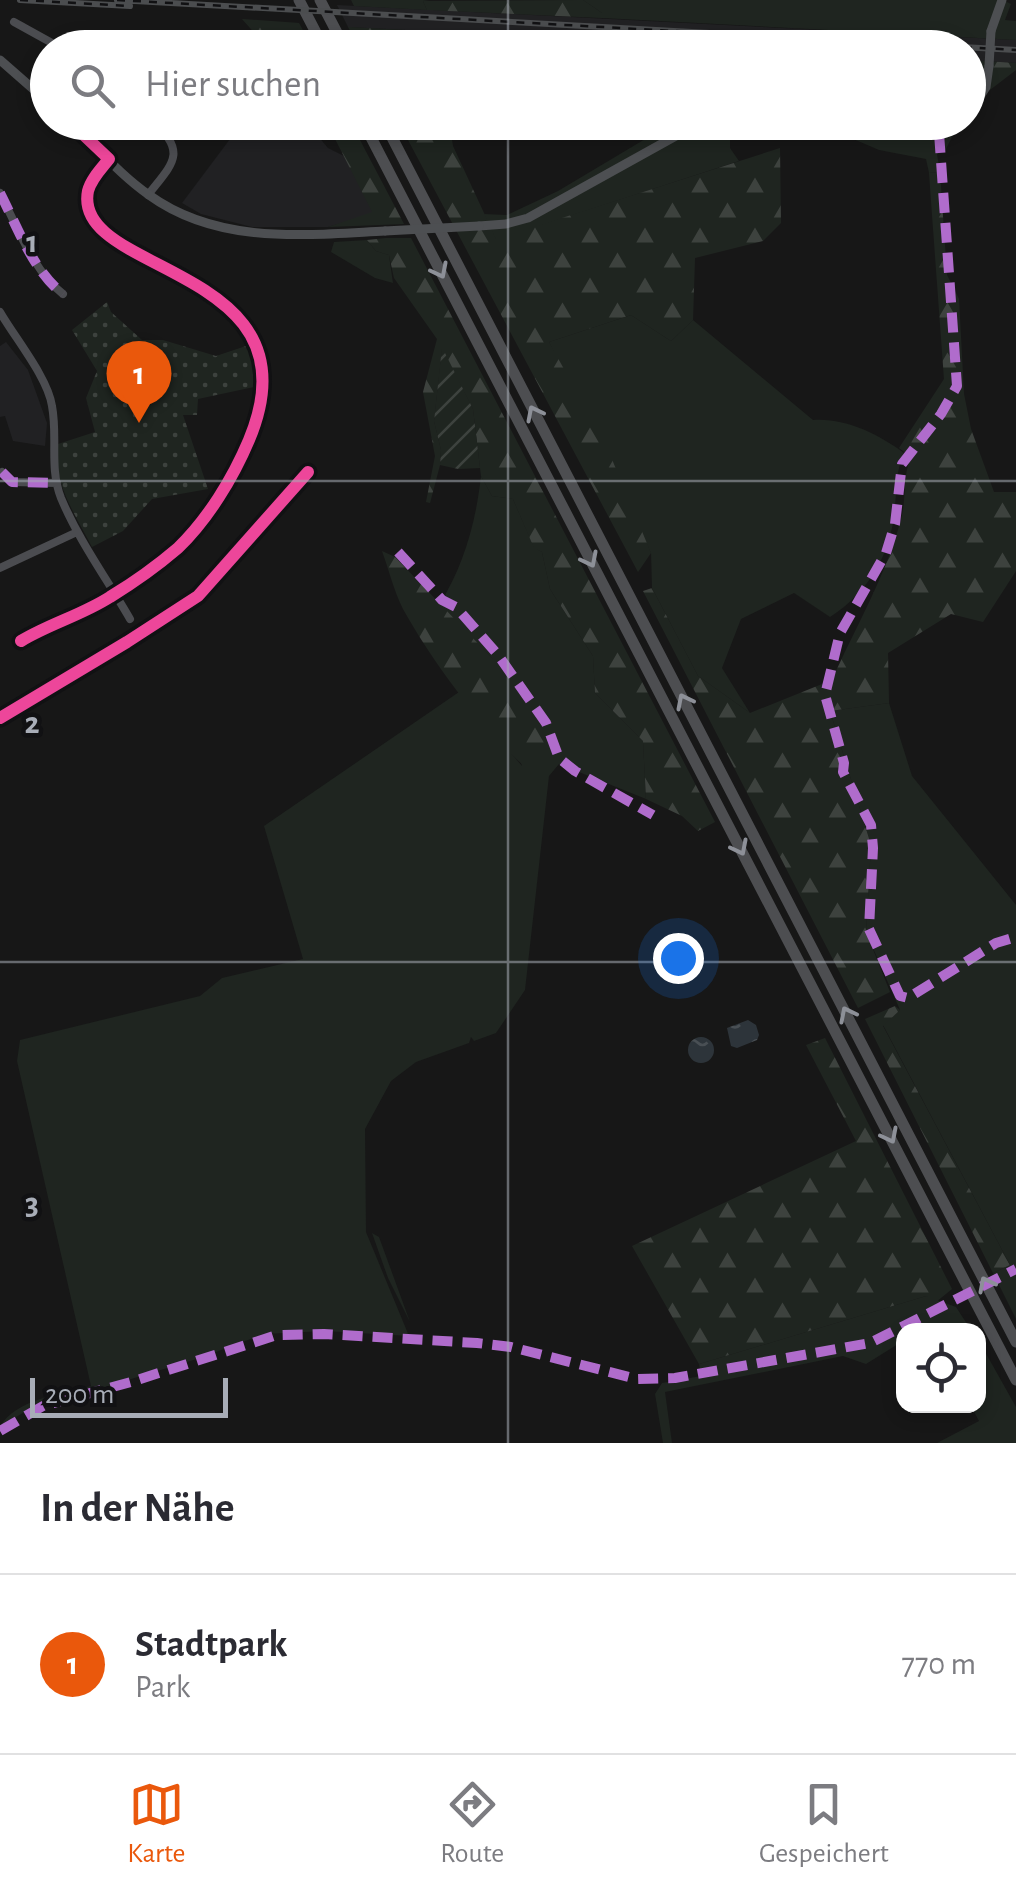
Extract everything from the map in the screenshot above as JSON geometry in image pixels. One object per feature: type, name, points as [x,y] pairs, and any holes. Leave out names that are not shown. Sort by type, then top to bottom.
[{"type":"highway","points":[[299,0],[315,30]]},
{"type":"highway","points":[[320,0],[336,30]]},
{"type":"highway","points":[[372,140],[1016,1380]]},
{"type":"highway","points":[[393,140],[1016,1342]]},
{"type":"main road","points":[[986,88],[991,31],[1002,0]]},
{"type":"main road","points":[[0,60],[30,86]]},
{"type":"main road","points":[[89,140],[148,195],[189,219],[232,232],[318,234],[506,224],[528,218],[669,140]]},
{"type":"street","points":[[14,22],[30,31]]},
{"type":"street","points":[[148,195],[172,164],[176,154],[171,140]]},
{"type":"street","points":[[20,641],[115,593],[169,555],[198,525],[239,462],[264,389],[263,368],[253,342],[224,303],[190,279],[113,241],[95,221],[88,191],[109,159]]},
{"type":"street","points":[[0,193],[52,286],[63,294]]},
{"type":"street","points":[[0,312],[50,394],[56,483],[78,532],[130,619]]},
{"type":"street","points":[[2,472],[12,482],[56,483]]},
{"type":"street","points":[[0,568],[78,532]]},
{"type":"shaded area","points":[[337,5],[822,30],[405,30],[348,27]]},
{"type":"shaded area","points":[[986,38],[1016,40],[1016,63],[986,61]]},
{"type":"shaded area","points":[[229,140],[321,140],[344,156],[373,213],[328,227],[252,227],[201,214],[182,203]]},
{"type":"shaded area","points":[[6,342],[28,370],[47,423],[45,446],[13,441],[5,416],[0,417],[0,346]]},
{"type":"green space","points":[[351,0],[430,0],[423,1],[427,10],[354,6]]},
{"type":"green space","points":[[583,0],[1003,0],[1011,4],[1005,20],[1016,21],[1016,40],[986,38],[986,30],[828,30],[602,18],[602,13]]},
{"type":"green space","points":[[583,0],[602,13],[602,18],[427,10],[423,1]]},
{"type":"green space","points":[[242,19],[299,23],[303,30],[252,30]]},
{"type":"green space","points":[[348,27],[405,30],[350,30]]},
{"type":"green space","points":[[986,61],[1016,63],[1016,70],[986,93]]},
{"type":"green space","points":[[336,140],[360,140],[404,224],[328,227],[372,212]]},
{"type":"green space","points":[[408,140],[452,140],[496,239],[780,148],[781,223],[763,241],[695,258],[693,320],[671,341],[631,315],[549,342],[606,445],[651,553],[638,572]]},
{"type":"green space","points":[[644,140],[730,140],[730,148],[739,161],[496,240],[484,214],[507,215],[558,191]]},
{"type":"green space","points":[[856,140],[950,140],[945,151],[937,154],[940,172],[929,173],[926,159],[879,150]]},
{"type":"green space","points":[[940,172],[947,275],[959,299],[964,394],[971,429],[994,492],[1016,492],[1016,571],[983,622],[951,614],[888,653],[889,703],[830,711],[871,845],[866,932],[890,992],[858,1008],[643,591],[652,588],[698,676],[750,713],[832,680],[895,540],[911,457],[899,448],[944,379],[929,173]]},
{"type":"green space","points":[[411,238],[715,822],[698,831],[682,816],[646,799],[643,741],[595,693],[593,656],[550,589],[542,552],[534,548],[513,499],[492,496],[481,476],[473,409],[442,349],[434,421],[441,450],[440,465],[430,503],[426,502],[435,456],[423,392],[437,339],[394,278],[389,255],[376,251],[367,240]]},
{"type":"green space","points":[[367,240],[376,251],[389,255],[393,283],[375,278],[331,252],[334,242]]},
{"type":"green space","points":[[107,302],[111,312],[142,340],[163,340],[216,356],[249,345],[258,386],[198,399],[197,415],[183,415],[208,489],[152,499],[123,531],[92,547],[66,497],[57,457],[58,444],[95,432],[86,398],[97,371],[72,330]]},
{"type":"green space","points":[[631,315],[671,341],[693,320],[813,420],[861,429],[904,453],[889,540],[876,570],[856,596],[830,617],[794,593],[741,619],[722,668],[750,713],[698,676],[652,588],[651,553],[549,342]]},
{"type":"green space","points":[[442,347],[473,409],[480,468],[440,465],[441,450],[434,421]]},
{"type":"green space","points":[[481,476],[492,496],[513,499],[534,547],[542,552],[550,589],[593,656],[595,693],[643,741],[646,799],[559,764],[549,776],[525,990],[496,1033],[474,1041],[471,1037],[469,1043],[416,1062],[391,1081],[365,1129],[366,1232],[409,1336],[325,1331],[264,1334],[200,1358],[26,1411],[0,1427],[28,1404],[91,1386],[17,1061],[20,1040],[200,996],[222,978],[303,959],[264,826],[459,692],[522,766],[492,658],[439,605],[468,543]]},
{"type":"green space","points":[[382,551],[395,557],[492,658],[544,734],[544,782],[485,726],[431,654],[403,609]]},
{"type":"green space","points":[[889,703],[912,776],[1016,905],[1016,1319],[993,1273],[1010,1265],[883,1025],[900,1010],[866,932],[871,845],[830,711]]},
{"type":"green space","points":[[895,1006],[900,1010],[883,1026],[1010,1265],[993,1273],[865,1019]]},
{"type":"green space","points":[[825,1038],[952,1289],[936,1302],[926,1296],[699,1364],[632,1246],[856,1141],[806,1045]]},
{"type":"green space","points":[[372,1233],[379,1237],[410,1322],[388,1278]]},
{"type":"green space","points":[[926,1296],[956,1307],[966,1323],[896,1323],[896,1345],[866,1364],[843,1356],[665,1392],[672,1443],[663,1443],[655,1394],[662,1383],[701,1376],[699,1364]]},
{"type":"green space","points":[[986,1353],[1016,1407],[1016,1443],[937,1443],[979,1421],[975,1413],[986,1413]]},
{"type":"water","points":[[748,1020],[756,1025],[757,1040],[737,1048],[731,1046],[727,1028]]},
{"type":"water","points":[[701,1037],[710,1041],[714,1050],[710,1059],[701,1063],[692,1059],[688,1050],[692,1041]]},
{"type":"railway","points":[[20,0],[130,6]]},
{"type":"railway","points":[[117,0],[656,30]]},
{"type":"railway","points":[[986,48],[1016,50]]},
{"type":"marked path","points":[[939,140],[957,386],[941,414],[902,464],[895,524],[886,553],[840,633],[825,695],[844,763],[843,772],[871,825],[869,929],[900,996],[908,998],[996,943],[1016,937]]},
{"type":"marked path","points":[[0,193],[34,261],[63,294]]},
{"type":"marked path","points":[[2,472],[12,482],[57,483]]},
{"type":"marked path","points":[[398,552],[442,600],[456,607],[498,655],[546,723],[559,758],[653,815]]},
{"type":"marked path","points":[[0,1431],[43,1406],[277,1335],[477,1343],[511,1347],[637,1379],[675,1378],[870,1343],[1016,1269]]},
{"type":"cycle path","points":[[21,641],[110,597],[189,537],[219,497],[243,454],[263,382],[253,339],[226,306],[190,281],[116,241],[93,219],[88,191],[109,159],[89,140]]},
{"type":"cycle path","points":[[0,718],[198,596],[308,472]]},
{"type":"place","name":"Stadtpark","points":[[139,423]]}]
